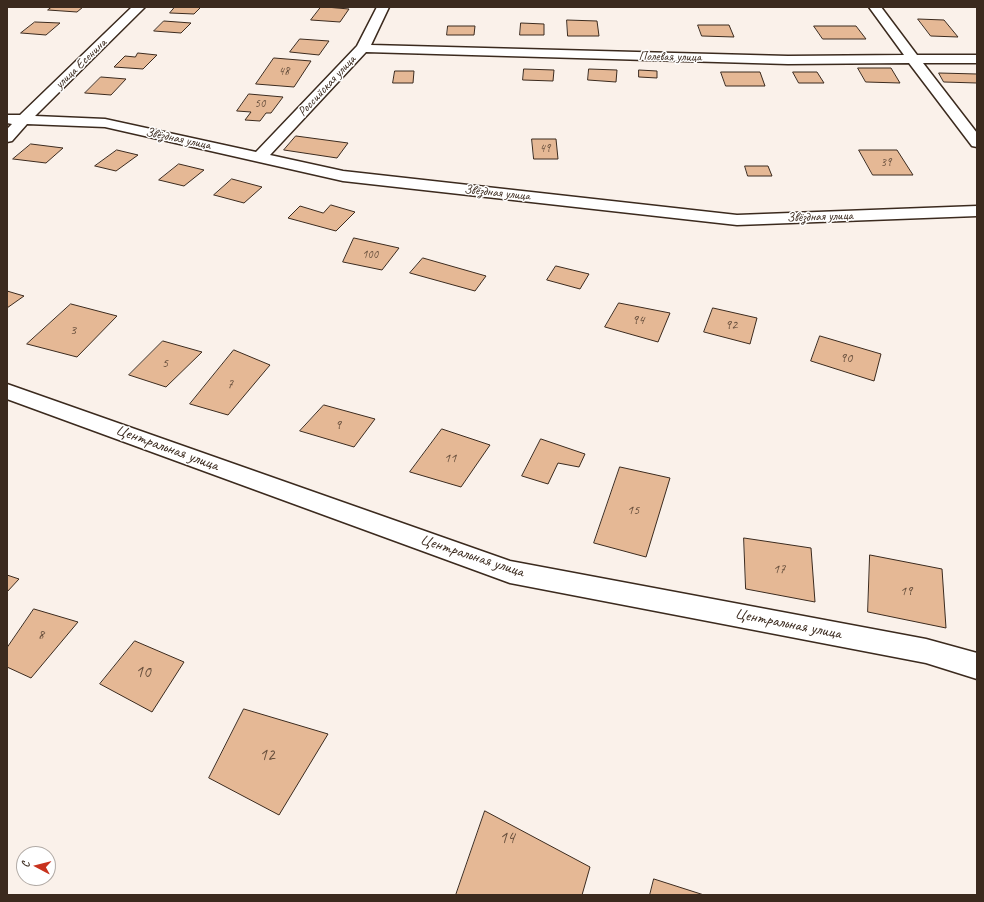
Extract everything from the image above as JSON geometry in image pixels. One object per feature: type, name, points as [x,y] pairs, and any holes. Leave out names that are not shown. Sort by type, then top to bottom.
[{"type":"street","name":"улица Есенина","points":[[7,138],[15,120],[139,7]]},
{"type":"street","name":"Российская улица","points":[[260,157],[363,48],[383,7]]},
{"type":"street","points":[[875,7],[977,143]]},
{"type":"street","name":"Полевая улица","points":[[363,48],[389,50],[788,60],[912,58],[977,59]]},
{"type":"street","name":"Звёздная улица","points":[[15,120],[105,123],[343,176],[737,220],[977,211]]},
{"type":"street","name":"Центральная улица","points":[[7,391],[510,572],[926,651],[977,666]]},
{"type":"building","points":[[52,7],[83,7],[77,12],[48,10]]},
{"type":"building","points":[[175,7],[201,7],[194,14],[170,13]]},
{"type":"building","points":[[321,7],[349,9],[340,22],[311,20]]},
{"type":"building","points":[[918,19],[944,20],[958,37],[931,36]]},
{"type":"building","points":[[567,20],[597,21],[599,36],[568,36]]},
{"type":"building","points":[[164,21],[191,23],[181,33],[154,31]]},
{"type":"building","points":[[35,22],[60,23],[46,35],[21,33]]},
{"type":"building","points":[[521,23],[544,24],[544,35],[520,35]]},
{"type":"building","points":[[698,25],[729,25],[734,37],[702,36]]},
{"type":"building","points":[[448,26],[475,26],[474,35],[447,35]]},
{"type":"building","points":[[814,26],[856,26],[866,39],[823,39]]},
{"type":"building","points":[[300,39],[329,41],[319,55],[290,52]]},
{"type":"building","points":[[138,53],[157,55],[143,69],[114,67],[125,56],[135,57]]},
{"type":"building","points":[[274,58],[311,61],[294,87],[256,84]]},
{"type":"building","points":[[858,68],[891,68],[900,83],[866,82]]},
{"type":"building","points":[[524,69],[554,70],[553,81],[523,80]]},
{"type":"building","points":[[589,69],[617,70],[616,82],[588,80]]},
{"type":"building","points":[[639,70],[657,71],[657,78],[639,77]]},
{"type":"building","points":[[395,71],[414,71],[413,83],[393,83]]},
{"type":"building","points":[[721,72],[760,72],[765,86],[726,86]]},
{"type":"building","points":[[793,72],[817,72],[824,83],[799,83]]},
{"type":"building","points":[[939,73],[977,74],[977,83],[944,82]]},
{"type":"building","points":[[101,77],[126,79],[111,95],[85,93]]},
{"type":"building","points":[[249,94],[283,97],[271,113],[266,113],[260,121],[245,120],[251,112],[237,111]]},
{"type":"building","points":[[296,136],[348,143],[337,158],[284,150]]},
{"type":"building","points":[[532,139],[556,139],[558,159],[534,159]]},
{"type":"building","points":[[31,144],[63,148],[46,163],[13,159]]},
{"type":"building","points":[[117,150],[138,155],[116,171],[95,166]]},
{"type":"building","points":[[859,150],[897,150],[913,175],[873,175]]},
{"type":"building","points":[[179,164],[204,170],[184,186],[159,180]]},
{"type":"building","points":[[745,166],[768,166],[772,176],[748,176]]},
{"type":"building","points":[[232,179],[262,187],[244,203],[214,195]]},
{"type":"building","points":[[331,205],[355,212],[336,231],[288,218],[300,206],[323,213]]},
{"type":"building","points":[[354,238],[399,248],[382,270],[343,262]]},
{"type":"building","points":[[423,258],[486,276],[475,291],[410,273]]},
{"type":"building","points":[[556,266],[589,274],[580,289],[547,280]]},
{"type":"building","points":[[7,291],[24,296],[7,308]]},
{"type":"building","points":[[619,303],[670,313],[658,342],[605,327]]},
{"type":"building","points":[[71,304],[117,316],[77,357],[27,344]]},
{"type":"building","points":[[713,308],[757,318],[750,344],[704,332]]},
{"type":"building","points":[[820,336],[881,354],[874,381],[811,361]]},
{"type":"building","points":[[163,341],[202,352],[166,387],[129,375]]},
{"type":"building","points":[[234,350],[270,365],[228,415],[190,404]]},
{"type":"building","points":[[324,405],[375,419],[354,447],[300,431]]},
{"type":"building","points":[[442,429],[490,445],[461,487],[410,472]]},
{"type":"building","points":[[541,439],[585,454],[579,467],[558,463],[548,484],[522,476]]},
{"type":"building","points":[[620,467],[670,478],[646,557],[594,543]]},
{"type":"building","points":[[744,538],[811,548],[815,602],[746,589]]},
{"type":"building","points":[[870,555],[942,569],[946,628],[868,612]]},
{"type":"building","points":[[7,575],[19,579],[7,592]]},
{"type":"building","points":[[34,609],[78,622],[31,678],[7,667],[7,648]]},
{"type":"building","points":[[135,641],[184,662],[152,712],[100,684]]},
{"type":"building","points":[[244,709],[328,734],[279,815],[209,778]]},
{"type":"building","points":[[485,811],[590,867],[582,895],[456,895]]},
{"type":"building","points":[[654,879],[704,895],[650,895]]}]
